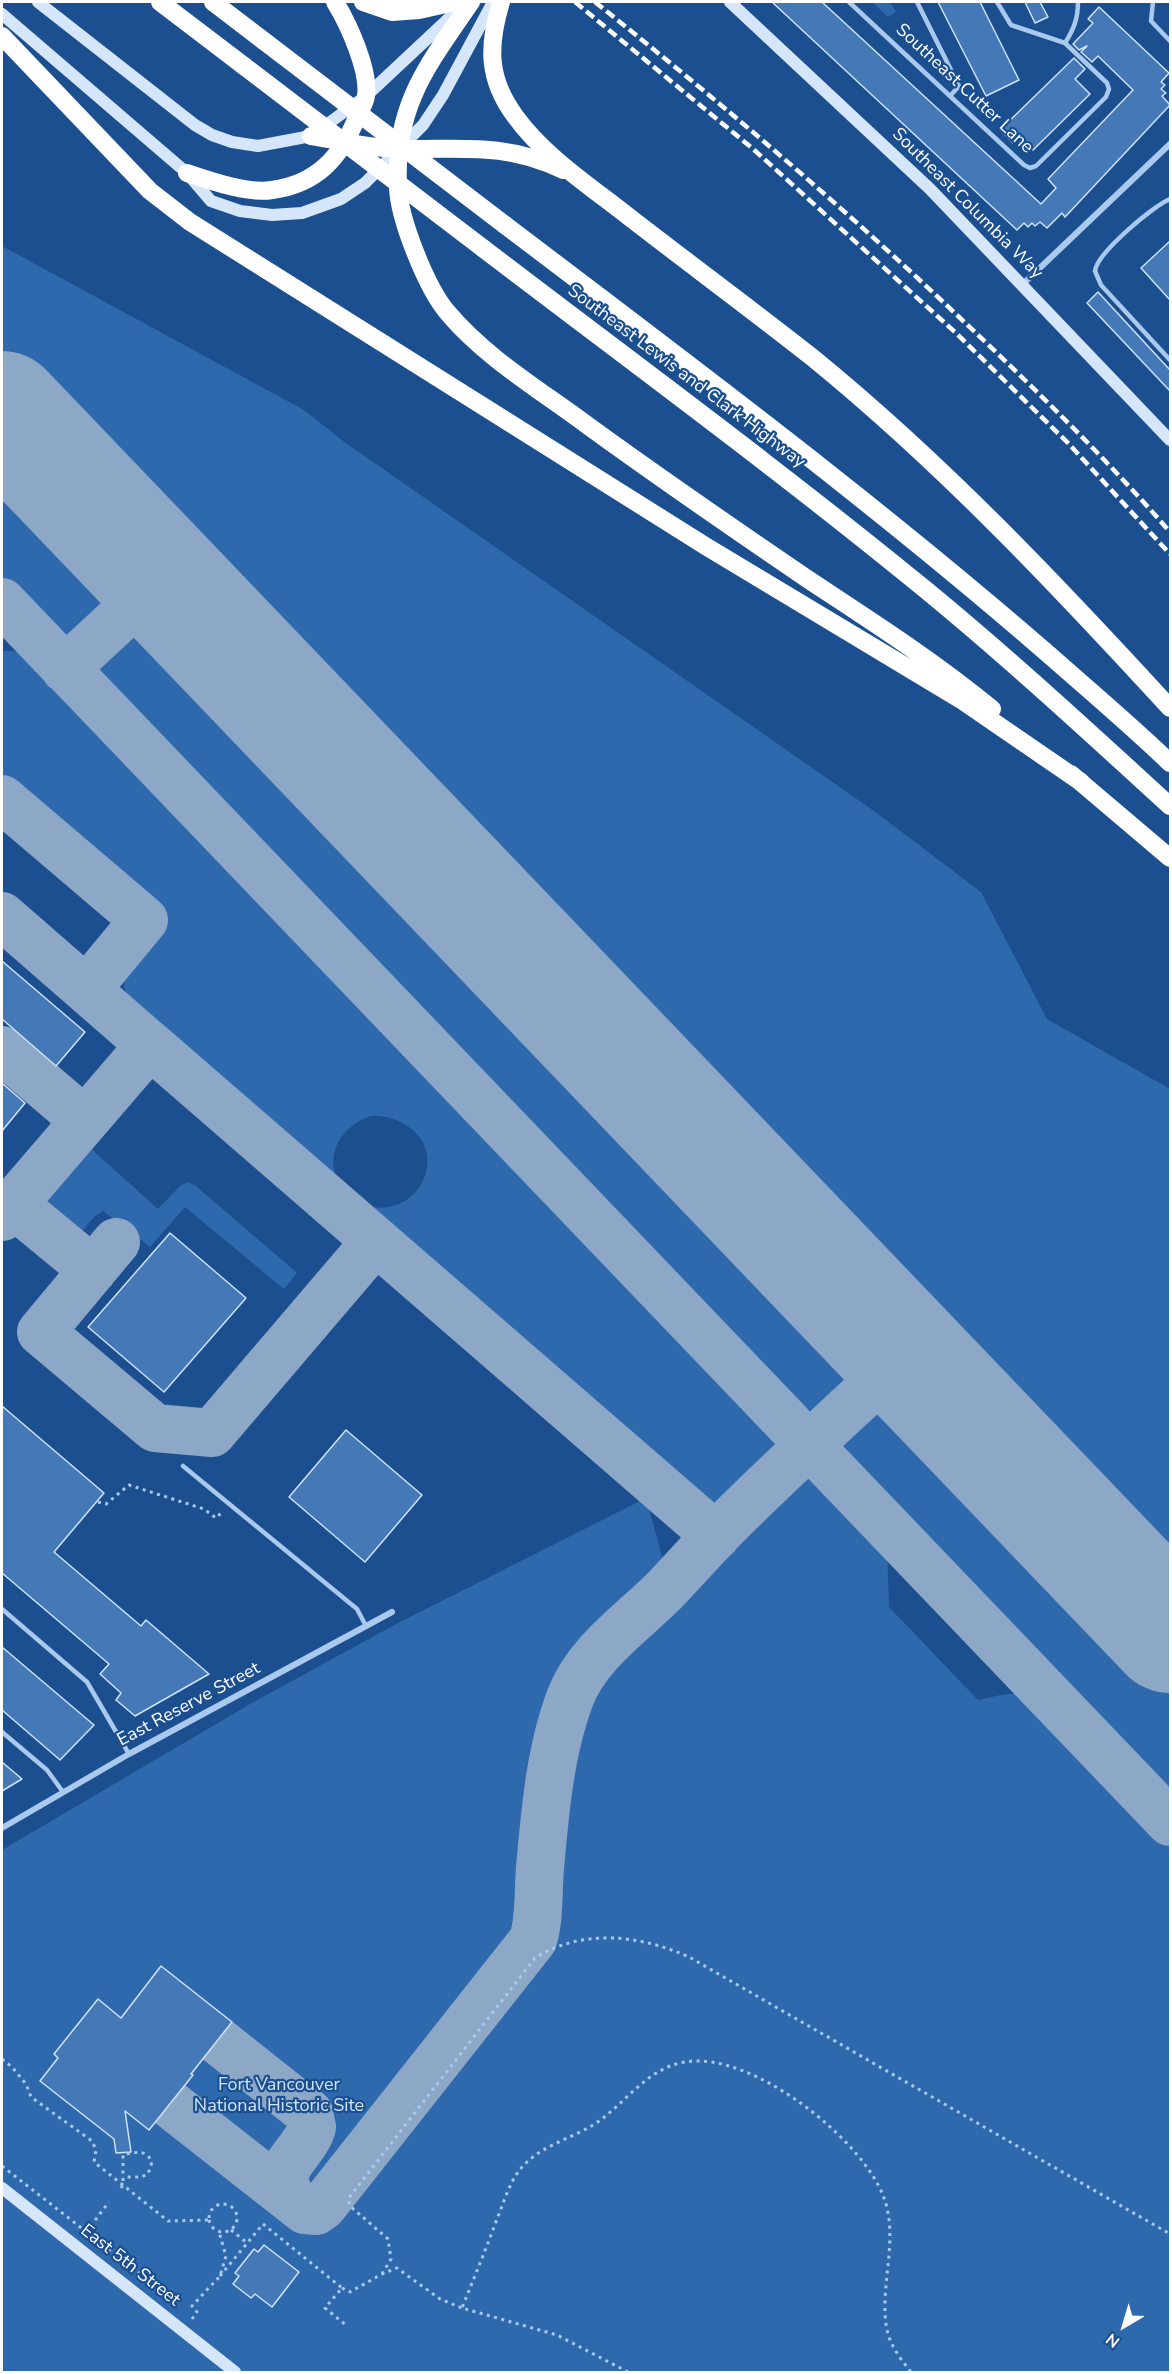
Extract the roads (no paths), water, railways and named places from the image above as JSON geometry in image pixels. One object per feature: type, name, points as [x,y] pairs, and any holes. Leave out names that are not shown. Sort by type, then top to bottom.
[{"type":"highway","name":"Southeast Lewis and Clark Highway","points":[[159,2],[802,491],[928,592],[1026,675],[1170,806]]},
{"type":"highway","name":"Southeast Lewis and Clark Highway","points":[[213,2],[825,468],[1006,617],[1170,763]]},
{"type":"highway","points":[[188,173],[231,187],[271,191],[309,180],[324,170],[348,141],[366,96],[363,69],[356,43],[335,2]]},
{"type":"highway","points":[[363,2],[392,12],[420,10],[448,3]]},
{"type":"highway","points":[[469,2],[419,80],[406,109],[399,149],[398,189],[409,233],[424,276],[447,312],[478,345],[688,499],[924,656],[1081,782],[1170,858]]},
{"type":"highway","points":[[501,2],[493,28],[491,54],[495,78],[506,102],[524,128],[580,179],[813,359],[919,451],[1064,592],[1170,708]]},
{"type":"highway","points":[[2,36],[150,191],[190,222],[707,547],[963,701],[1081,782]]},
{"type":"highway","points":[[311,136],[399,149],[464,147],[495,149],[524,155],[580,179]]},
{"type":"street","points":[[38,2],[165,102],[212,135],[232,142],[258,146],[311,136],[366,96],[469,2]]},
{"type":"street","points":[[2,14],[188,173],[211,201],[240,211],[272,215],[302,213],[341,199],[365,183],[423,125],[443,95],[493,2]]},
{"type":"street","name":"Southeast Columbia Way","points":[[730,2],[930,189],[1170,440]]},
{"type":"street","points":[[1023,284],[1170,144]]},
{"type":"street","name":"East Reserve Street","points":[[2,1828],[129,1754],[392,1612]]},
{"type":"street","name":"East 5th Street","points":[[2,2188],[235,2373]]},
{"type":"lane","name":"Southeast Cutter Lane","points":[[849,2],[1024,165],[1030,168],[1036,166],[1106,97],[1109,89],[1107,83],[1065,43]]},
{"type":"lane","points":[[917,2],[959,86],[951,95]]},
{"type":"lane","points":[[997,2],[1011,25],[1065,43],[1078,15],[1078,2]]},
{"type":"lane","points":[[1153,2],[1151,21],[1170,41]]},
{"type":"lane","points":[[1170,199],[1149,212],[1117,242],[1098,261],[1095,271],[1101,285],[1170,360]]},
{"type":"lane","points":[[183,1466],[357,1609],[366,1626]]},
{"type":"lane","points":[[2,1609],[87,1682],[129,1754]]},
{"type":"lane","points":[[2,1732],[47,1770],[63,1792]]},
{"type":"railway","points":[[575,2],[752,148],[956,333],[1068,443],[1170,554]]},
{"type":"railway","points":[[595,2],[780,155],[870,234],[1067,421],[1170,532]]},
{"type":"park label","name":"Fort Vancouver National Historic Site","points":[[279,2096]]}]
